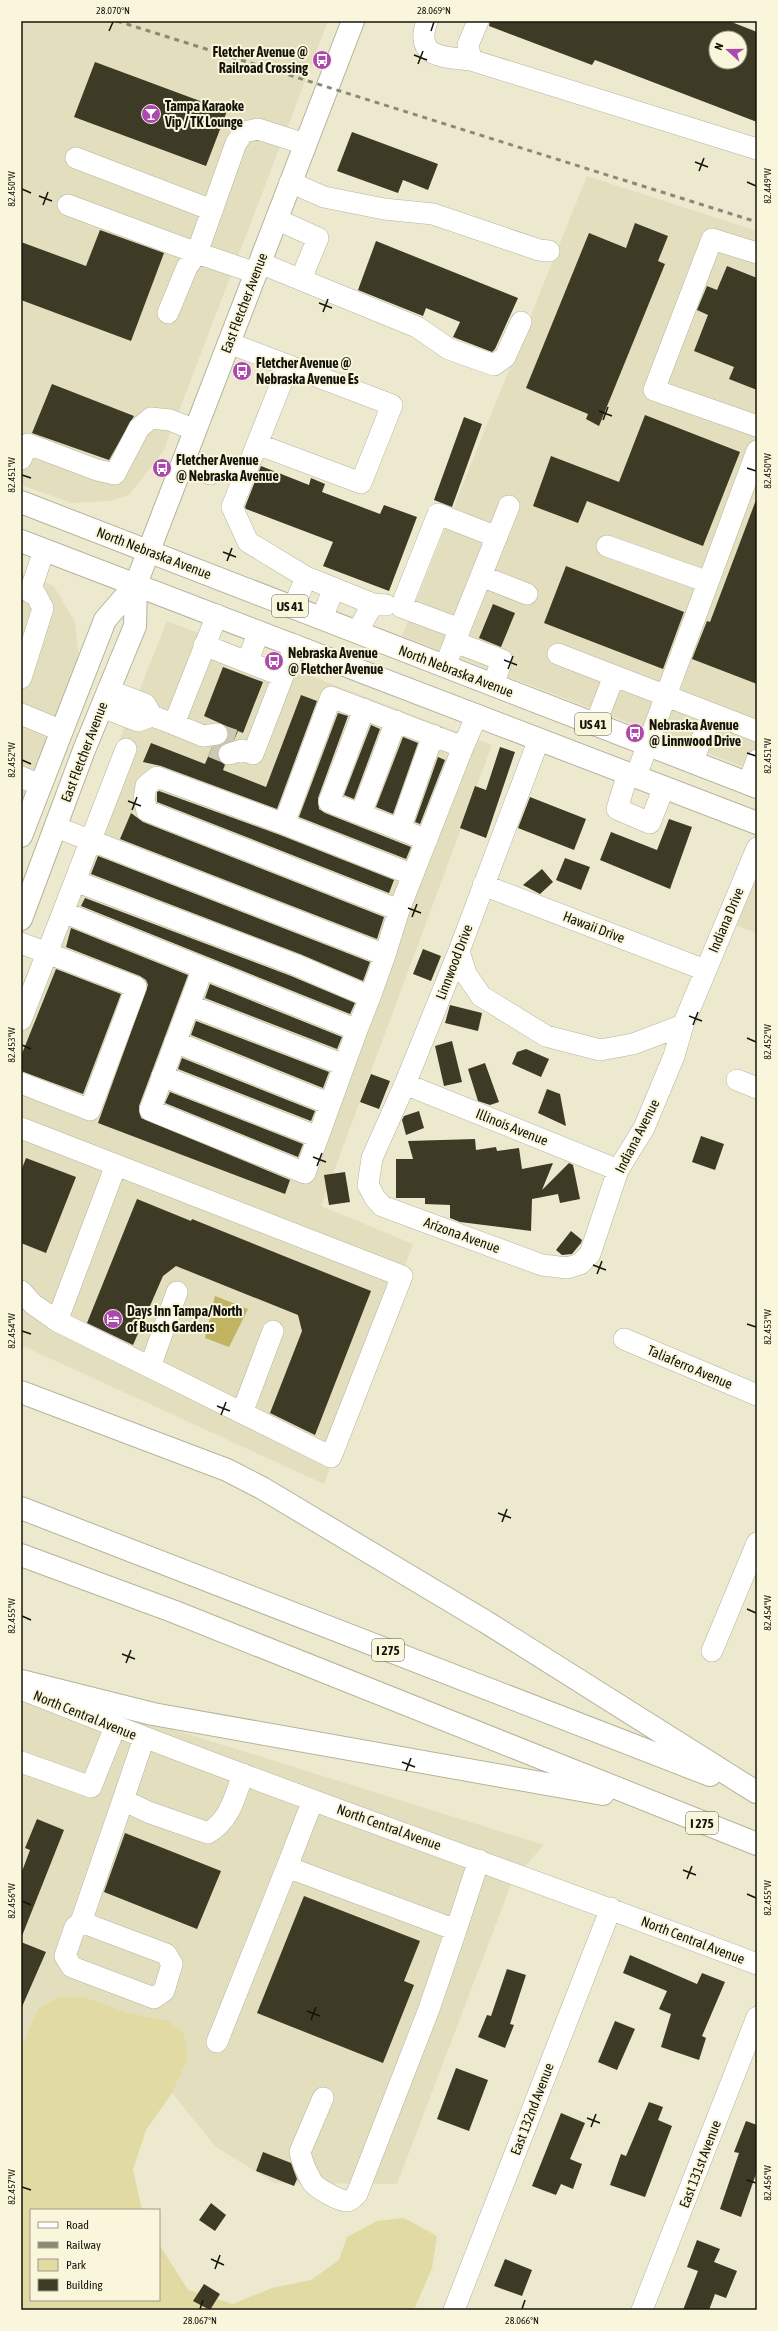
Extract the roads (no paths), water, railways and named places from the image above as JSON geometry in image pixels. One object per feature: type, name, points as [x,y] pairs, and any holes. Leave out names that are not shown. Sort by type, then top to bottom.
[{"type":"main road","name":"East Fletcher Avenue","points":[[22,832],[31,781],[62,731],[105,620],[136,584],[353,21]]},
{"type":"main road","name":"North Nebraska Avenue","points":[[21,502],[752,786]]},
{"type":"main road","name":"US 41","points":[[21,541],[757,823]]},
{"type":"main road","name":"East Fletcher Avenue","points":[[21,919],[105,699],[136,623],[136,584]]},
{"type":"main road","points":[[21,1392],[227,1470],[262,1488],[486,1622],[756,1792]]},
{"type":"main road","name":"I 275","points":[[21,1508],[756,1792]]},
{"type":"main road","name":"I 275","points":[[21,1555],[175,1612],[648,1802],[757,1844]]},
{"type":"main road","points":[[21,1681],[153,1714],[648,1802]]},
{"type":"street","points":[[427,21],[422,35],[425,46],[432,54],[471,60],[757,149]]},
{"type":"street","points":[[471,60],[468,45],[478,21]]},
{"type":"street","points":[[168,313],[187,267],[197,253],[236,143],[244,132],[258,129],[305,144]]},
{"type":"street","points":[[76,158],[212,210]]},
{"type":"street","points":[[290,182],[324,198],[384,209],[433,214],[549,251]]},
{"type":"street","points":[[68,205],[197,253],[301,279],[417,327],[449,349],[494,365],[505,356],[521,322]]},
{"type":"street","points":[[276,219],[318,238],[301,279]]},
{"type":"street","points":[[757,252],[712,239],[654,390],[757,426]]},
{"type":"street","points":[[229,343],[392,405],[361,483],[257,444]]},
{"type":"street","points":[[288,366],[232,507],[248,542],[306,577],[373,604],[401,608],[502,660],[494,685]]},
{"type":"street","points":[[21,459],[28,444],[96,470],[115,474],[139,428],[151,418],[170,420],[195,430]]},
{"type":"street","points":[[664,787],[650,823],[617,809],[632,774],[647,745],[757,451]]},
{"type":"street","points":[[183,463],[210,474],[218,470],[233,472],[246,470]]},
{"type":"street","points":[[445,666],[509,506]]},
{"type":"street","points":[[401,608],[438,514],[497,537]]},
{"type":"street","points":[[607,546],[708,582]]},
{"type":"street","points":[[21,678],[35,638],[43,608],[36,595],[25,590],[44,550]]},
{"type":"street","points":[[481,576],[528,594]]},
{"type":"street","points":[[294,607],[306,577]]},
{"type":"street","points":[[322,618],[334,588]]},
{"type":"street","points":[[357,632],[373,604]]},
{"type":"street","points":[[174,724],[217,615]]},
{"type":"street","points":[[247,662],[259,632]]},
{"type":"street","points":[[204,645],[283,676]]},
{"type":"street","points":[[105,699],[138,721],[152,716],[253,754],[295,645]]},
{"type":"street","points":[[558,654],[757,732]]},
{"type":"street","points":[[595,725],[614,676]]},
{"type":"street","points":[[284,824],[331,697],[433,735],[465,744]]},
{"type":"street","points":[[364,709],[329,802],[427,840]]},
{"type":"street","points":[[21,714],[62,731]]},
{"type":"street","points":[[692,762],[712,714]]},
{"type":"street","points":[[203,968],[150,1110],[305,1173],[385,955],[399,910],[477,715]]},
{"type":"street","points":[[362,814],[396,721]]},
{"type":"street","points":[[400,829],[433,735]]},
{"type":"street","name":"Linnwood Drive","points":[[368,1185],[372,1158],[405,1084],[459,951],[539,739]]},
{"type":"street","points":[[21,1020],[126,749]]},
{"type":"street","points":[[752,786],[757,760]]},
{"type":"street","points":[[399,910],[146,811],[144,799],[146,786],[157,777],[284,824],[413,875]]},
{"type":"street","points":[[56,827],[385,955]]},
{"type":"street","name":"Indiana Drive","points":[[705,970],[757,848]]},
{"type":"street","points":[[75,880],[296,965],[370,996]]},
{"type":"street","name":"Hawaii Drive","points":[[483,885],[705,970]]},
{"type":"street","points":[[63,912],[357,1030]]},
{"type":"street","points":[[21,943],[136,987],[90,1110],[21,1083]]},
{"type":"street","points":[[459,951],[466,974],[481,996],[546,1036],[600,1050],[634,1044],[683,1025]]},
{"type":"street","name":"Indiana Avenue","points":[[567,1268],[580,1264],[590,1254],[618,1170],[644,1128],[674,1056],[683,1025],[705,970]]},
{"type":"street","points":[[189,1004],[344,1065]]},
{"type":"street","points":[[175,1042],[330,1104]]},
{"type":"street","points":[[162,1076],[318,1137]]},
{"type":"street","points":[[737,1080],[757,1088]]},
{"type":"street","name":"Illinois Avenue","points":[[405,1084],[618,1170]]},
{"type":"street","points":[[21,1128],[402,1276],[331,1457],[57,1321],[33,1304],[21,1291]]},
{"type":"street","points":[[57,1321],[116,1165]]},
{"type":"street","name":"Arizona Avenue","points":[[368,1185],[375,1198],[382,1206],[542,1265],[567,1268]]},
{"type":"street","points":[[150,1367],[177,1292]]},
{"type":"street","points":[[242,1413],[273,1331]]},
{"type":"street","name":"Taliaferro Avenue","points":[[624,1339],[757,1395]]},
{"type":"street","points":[[712,1651],[757,1543]]},
{"type":"street","name":"North Central Avenue","points":[[21,1689],[144,1738],[611,1908],[757,1964]]},
{"type":"street","points":[[21,1762],[91,1787],[115,1727]]},
{"type":"street","points":[[81,1922],[166,1954],[172,1964],[164,1991],[154,1998],[72,1967],[65,1956],[75,1927],[81,1922],[144,1738]]},
{"type":"street","points":[[123,1800],[148,1812],[208,1833],[219,1826],[231,1807],[243,1774]]},
{"type":"street","points":[[217,2042],[313,1800]]},
{"type":"street","points":[[323,2098],[300,2152],[301,2157],[312,2183],[319,2189],[346,2201],[352,2199],[356,2194],[429,2009],[479,1860]]},
{"type":"street","points":[[287,1867],[456,1930]]},
{"type":"street","name":"East 132nd Avenue","points":[[454,2310],[611,1908]]},
{"type":"street","name":"East 131st Avenue","points":[[642,2310],[757,2017]]},
{"type":"tunnel","points":[[217,734],[234,740]]},
{"type":"tunnel","points":[[212,747],[229,754]]},
{"type":"railway","points":[[117,21],[757,222]]},
{"type":"place","name":"Fletcher Avenue @ Railroad Crossing","points":[[322,60]]},
{"type":"place","name":"Tampa Karaoke Vip / TK Lounge","points":[[151,114]]},
{"type":"place","name":"Fletcher Avenue @ Nebraska Avenue Es","points":[[242,371]]},
{"type":"place","name":"Fletcher Avenue @ Nebraska Avenue","points":[[162,468]]},
{"type":"place","name":"Nebraska Avenue @ Fletcher Avenue","points":[[274,661]]},
{"type":"place","name":"Nebraska Avenue @ Linnwood Drive","points":[[635,733]]},
{"type":"place","name":"Days Inn Tampa/North of Busch Gardens","points":[[113,1319]]}]
